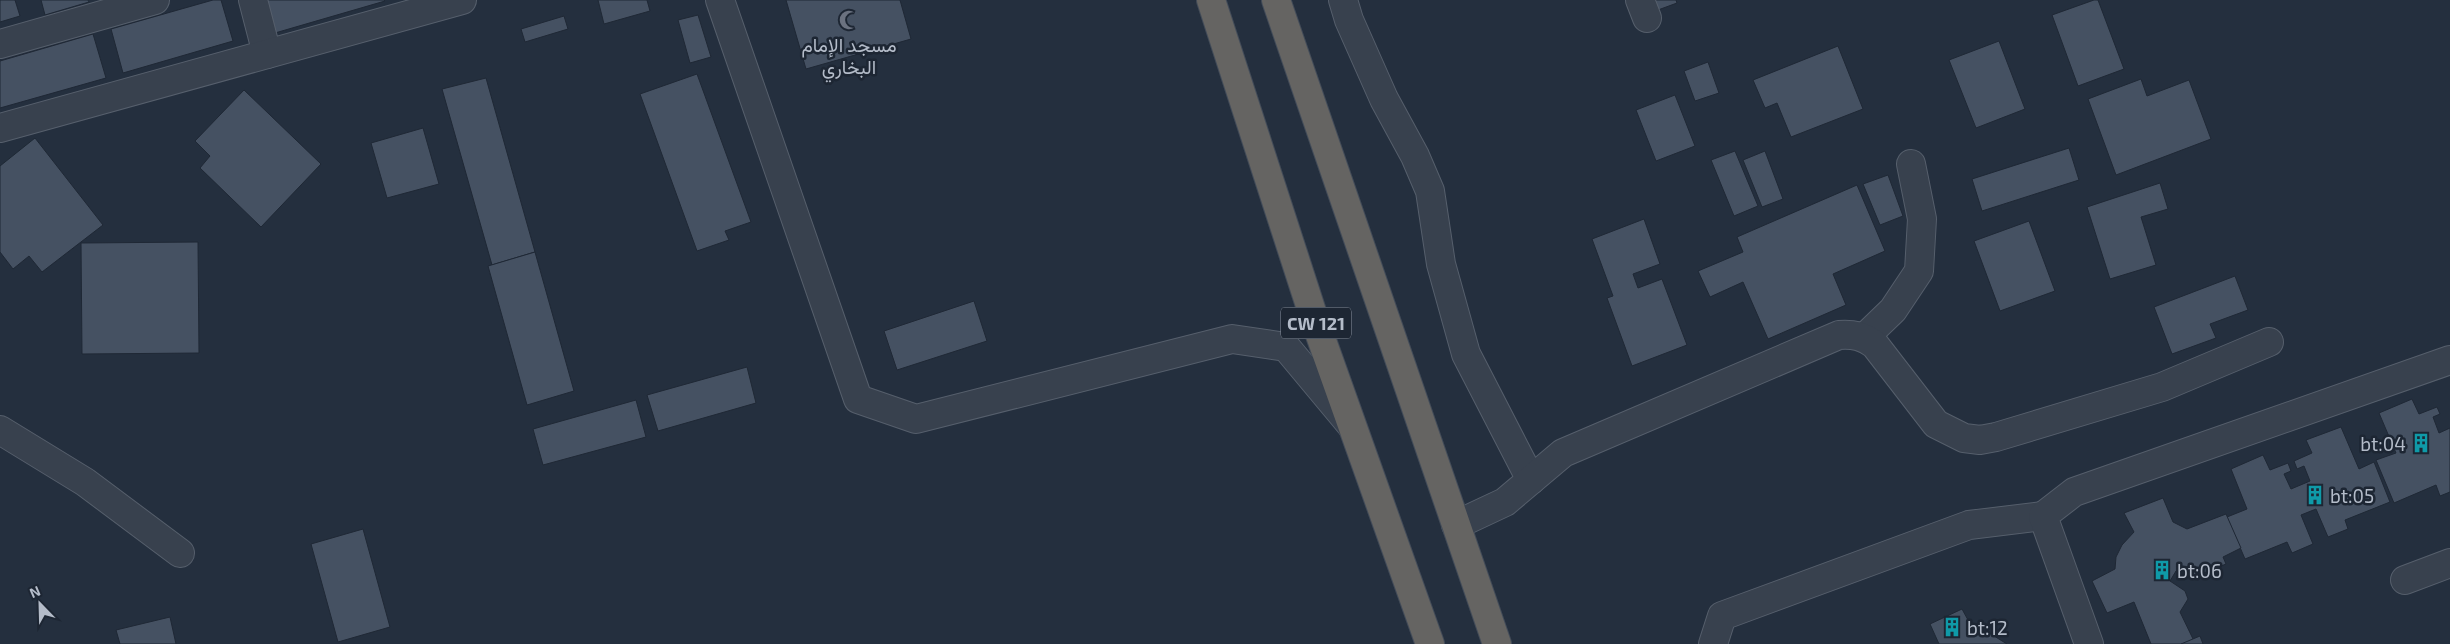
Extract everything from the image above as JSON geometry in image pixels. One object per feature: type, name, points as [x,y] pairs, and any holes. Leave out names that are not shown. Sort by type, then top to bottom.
[{"type":"highway","name":"CW 121","points":[[1211,0],[1316,322],[1430,644]]},
{"type":"highway","points":[[1276,0],[1497,644]]},
{"type":"street","points":[[0,44],[155,0]]},
{"type":"street","points":[[254,0],[267,54]]},
{"type":"street","points":[[0,128],[462,0]]},
{"type":"street","points":[[720,0],[858,399],[916,419],[1232,339],[1286,347],[1352,426]]},
{"type":"street","points":[[1343,0],[1349,20],[1384,99],[1415,156],[1430,191],[1441,264],[1466,354],[1531,480]]},
{"type":"street","points":[[1864,337],[1893,310],[1919,271],[1922,219],[1911,164]]},
{"type":"street","points":[[1456,525],[1498,507],[1562,453],[1572,448],[1839,335],[1852,334],[1864,337],[1875,345],[1936,424],[1957,435],[1980,440],[2059,420],[2162,387],[2269,342]]},
{"type":"street","points":[[1713,644],[1722,616],[1969,525],[2043,516],[2074,492],[2450,360]]},
{"type":"street","points":[[0,430],[85,482],[180,553]]},
{"type":"street","points":[[2043,516],[2089,644]]},
{"type":"street","points":[[2405,580],[2450,563]]},
{"type":"building","points":[[0,0],[15,0],[20,16],[0,22]]},
{"type":"building","points":[[41,0],[88,0],[89,2],[45,15]]},
{"type":"building","points":[[213,0],[221,0],[233,41],[123,73],[111,29]]},
{"type":"building","points":[[266,0],[384,0],[385,1],[275,33]]},
{"type":"building","points":[[598,0],[647,0],[650,11],[604,24]]},
{"type":"building","name":"مسجد الإمام البخاري","points":[[786,0],[900,0],[911,39],[806,69]]},
{"type":"building","points":[[1654,0],[1676,0],[1677,3],[1658,10]]},
{"type":"building","points":[[2098,0],[2124,69],[2078,86],[2052,15]]},
{"type":"building","points":[[698,15],[711,57],[690,63],[678,20]]},
{"type":"building","points":[[564,16],[568,29],[525,42],[521,29]]},
{"type":"building","points":[[93,34],[106,78],[0,108],[0,61]]},
{"type":"building","points":[[1999,41],[2025,109],[1976,128],[1949,60]]},
{"type":"building","points":[[1838,46],[1863,109],[1791,137],[1777,103],[1765,108],[1753,80]]},
{"type":"building","points":[[1708,62],[1719,93],[1695,101],[1684,71]]},
{"type":"building","points":[[697,74],[751,222],[725,231],[729,240],[697,251],[640,94]]},
{"type":"building","points":[[486,78],[535,252],[492,265],[442,89]]},
{"type":"building","points":[[2141,79],[2147,96],[2189,80],[2211,139],[2116,175],[2088,99]]},
{"type":"building","points":[[244,90],[321,164],[261,227],[200,168],[210,156],[195,141]]},
{"type":"building","points":[[1675,95],[1695,146],[1656,161],[1636,110]]},
{"type":"building","points":[[423,128],[439,184],[387,198],[371,143]]},
{"type":"building","points":[[35,138],[103,225],[42,272],[29,256],[13,269],[0,252],[0,166]]},
{"type":"building","points":[[2069,148],[2079,180],[1982,211],[1972,179]]},
{"type":"building","points":[[1735,151],[1758,206],[1734,216],[1711,160]]},
{"type":"building","points":[[1765,151],[1783,199],[1762,207],[1743,160]]},
{"type":"building","points":[[1888,175],[1903,216],[1880,225],[1863,184]]},
{"type":"building","points":[[2160,183],[2168,209],[2141,217],[2156,265],[2110,279],[2087,207]]},
{"type":"building","points":[[1857,185],[1885,251],[1833,274],[1846,305],[1768,339],[1743,282],[1710,297],[1698,271],[1743,252],[1737,237]]},
{"type":"building","points":[[1644,219],[1660,264],[1633,274],[1638,288],[1662,279],[1687,345],[1632,366],[1607,298],[1613,296],[1592,239]]},
{"type":"building","points":[[2029,221],[2055,291],[2000,311],[1974,241]]},
{"type":"building","points":[[198,242],[199,353],[82,354],[81,243]]},
{"type":"building","points":[[535,252],[574,391],[527,405],[488,266]]},
{"type":"building","points":[[2235,276],[2248,310],[2210,324],[2216,338],[2172,354],[2154,307]]},
{"type":"building","points":[[974,301],[987,341],[897,370],[884,331]]},
{"type":"building","points":[[747,367],[756,403],[658,431],[647,395]]},
{"type":"building","name":"bt:04","points":[[2412,399],[2419,414],[2437,407],[2440,414],[2433,417],[2439,433],[2450,428],[2450,492],[2440,496],[2436,485],[2394,503],[2376,460],[2396,453],[2379,413]]},
{"type":"building","points":[[636,400],[646,437],[543,465],[533,429]]},
{"type":"building","name":"bt:05","points":[[2341,427],[2359,469],[2374,462],[2390,502],[2345,520],[2348,529],[2328,537],[2316,509],[2301,515],[2313,544],[2292,553],[2287,542],[2245,559],[2227,517],[2247,509],[2231,469],[2263,455],[2270,470],[2288,463],[2291,471],[2284,474],[2291,489],[2310,481],[2304,466],[2297,469],[2294,461],[2312,453],[2306,440]]},
{"type":"building","name":"bt:06","points":[[2163,498],[2173,522],[2187,529],[2226,514],[2241,548],[2223,557],[2226,564],[2191,578],[2176,571],[2170,581],[2185,591],[2188,599],[2180,612],[2194,641],[2187,644],[2151,644],[2134,602],[2107,613],[2092,581],[2115,569],[2116,557],[2122,545],[2134,532],[2124,513]]},
{"type":"building","points":[[363,529],[390,627],[338,642],[311,544]]},
{"type":"building","name":"bt:12","points":[[1962,609],[1974,631],[1986,631],[2007,644],[1939,644],[1930,624]]},
{"type":"building","points":[[170,617],[176,644],[120,644],[116,630]]},
{"type":"building","points":[[2200,636],[2203,644],[2181,644]]},
{"type":"place","name":"مسجد الإمام البخاري","points":[[849,20]]},
{"type":"place","name":"bt:04","points":[[2421,443]]},
{"type":"place","name":"bt:05","points":[[2315,495]]},
{"type":"place","name":"bt:06","points":[[2162,570]]},
{"type":"place","name":"bt:12","points":[[1952,627]]}]
